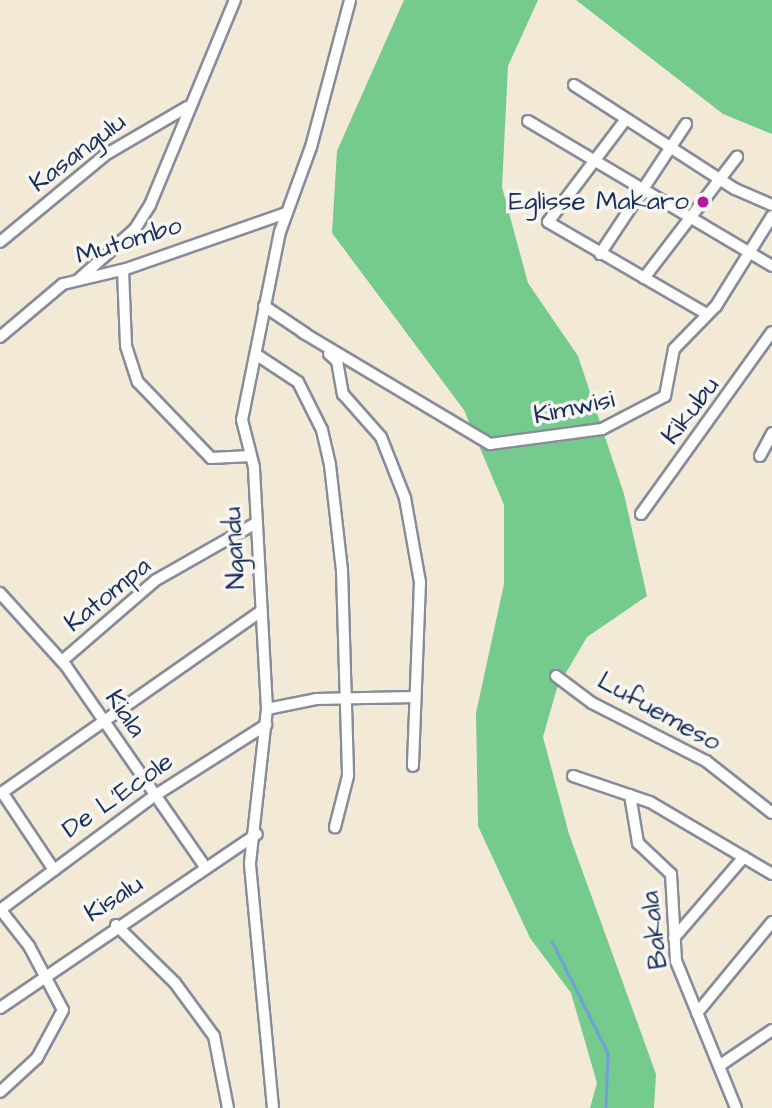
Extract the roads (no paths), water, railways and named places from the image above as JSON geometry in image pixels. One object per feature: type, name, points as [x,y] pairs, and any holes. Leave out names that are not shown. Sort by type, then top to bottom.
[{"type":"street","points":[[78,280],[135,229],[235,0]]},
{"type":"street","name":"Ngandu","points":[[273,1108],[250,863],[257,834],[267,709],[251,456],[242,420],[257,355],[264,306],[286,213],[311,147],[350,0]]},
{"type":"street","points":[[574,85],[720,179],[772,205]]},
{"type":"street","name":"Kasangulu","points":[[0,242],[105,155],[187,107]]},
{"type":"street","points":[[626,119],[598,161],[548,222],[707,314]]},
{"type":"street","points":[[528,121],[598,161],[689,220],[772,266]]},
{"type":"street","points":[[600,254],[673,149],[686,124]]},
{"type":"street","points":[[644,278],[737,157]]},
{"type":"street","name":"Mutombo","points":[[0,337],[50,291],[78,280],[123,270],[286,213]]},
{"type":"street","name":"Kimwisi","points":[[302,331],[430,414],[499,444],[602,429],[656,404],[665,396],[674,349],[707,314],[772,216]]},
{"type":"street","points":[[123,270],[126,346],[138,382],[211,458],[251,456]]},
{"type":"street","points":[[264,306],[302,331],[337,361],[342,394],[381,437],[402,486],[419,574],[413,766]]},
{"type":"street","name":"Kikubu","points":[[641,514],[772,332]]},
{"type":"street","points":[[257,355],[298,382],[323,430],[339,533],[346,698],[348,776],[335,827]]},
{"type":"street","points":[[760,456],[772,433]]},
{"type":"street","name":"Katompa","points":[[62,661],[156,580],[256,523]]},
{"type":"street","name":"Kiala","points":[[0,593],[62,661],[205,867]]},
{"type":"street","points":[[54,870],[1,793],[261,611]]},
{"type":"street","name":"Lufuemeso","points":[[556,676],[592,703],[706,761],[772,813]]},
{"type":"street","points":[[267,709],[346,698],[415,697]]},
{"type":"street","name":"De L'Ecole","points":[[0,910],[154,796],[266,725]]},
{"type":"street","points":[[573,776],[631,795],[772,874]]},
{"type":"street","name":"Bakala","points":[[631,795],[638,843],[671,874],[676,961],[736,1108]]},
{"type":"street","name":"Kisalu","points":[[0,1007],[45,971],[257,834]]},
{"type":"street","points":[[674,938],[744,857]]},
{"type":"street","points":[[0,910],[45,971],[62,1001],[58,1022],[37,1058],[0,1092]]},
{"type":"street","points":[[697,1013],[772,922]]},
{"type":"street","points":[[116,925],[175,983],[214,1036],[228,1108]]},
{"type":"street","points":[[719,1066],[772,1030]]},
{"type":"waterway","points":[[552,941],[608,1053],[606,1108]]},
{"type":"place","name":"Eglisse Makaro","points":[[703,202]]}]
